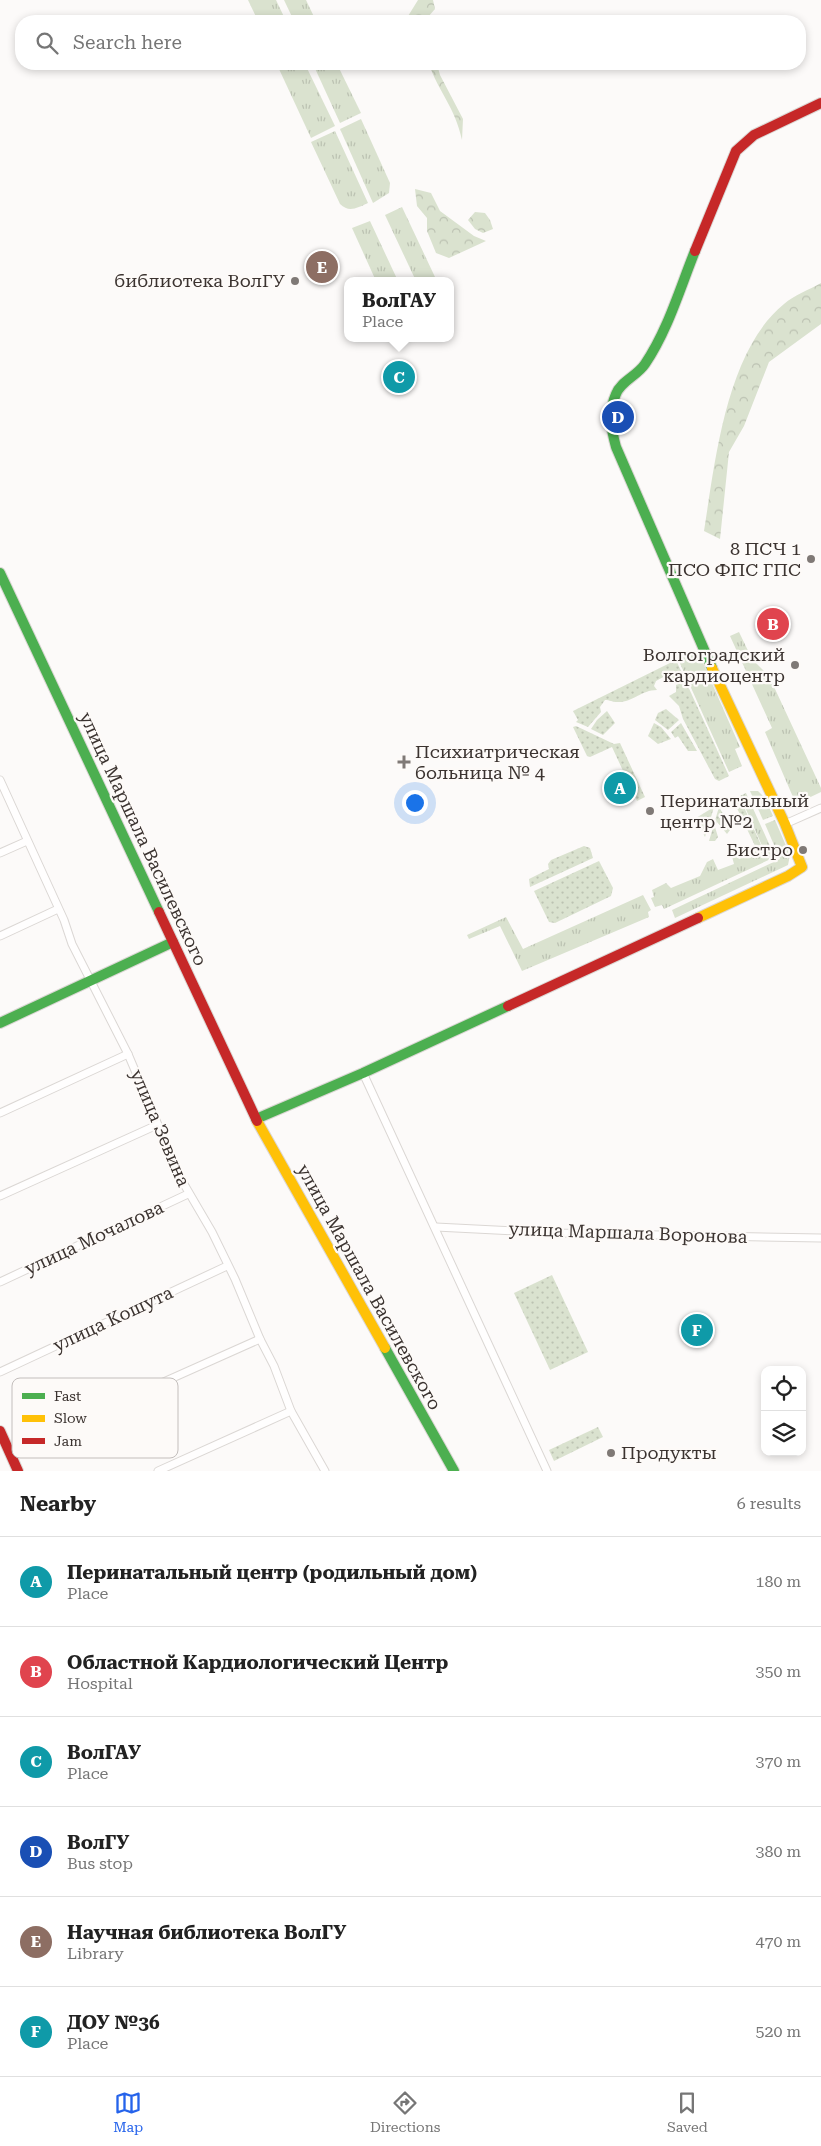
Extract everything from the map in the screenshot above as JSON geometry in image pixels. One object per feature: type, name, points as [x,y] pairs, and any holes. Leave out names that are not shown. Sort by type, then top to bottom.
[{"type":"street","points":[[256,1119],[363,1073],[793,873],[802,867],[785,824],[688,617],[621,461],[610,425],[617,392],[644,366],[658,342],[736,151],[763,130],[821,103]]},
{"type":"street","name":"улица Маршала Василевского","points":[[0,573],[256,1119],[454,1471]]},
{"type":"street","name":"улица Зевина","points":[[0,780],[72,944],[128,1054],[188,1194],[212,1232],[247,1304],[291,1411],[325,1471]]},
{"type":"street","points":[[785,824],[821,808]]},
{"type":"street","points":[[0,853],[27,841]]},
{"type":"street","points":[[0,936],[58,909]]},
{"type":"street","points":[[0,1023],[173,942]]},
{"type":"street","points":[[0,1113],[128,1054]]},
{"type":"street","points":[[363,1073],[436,1227],[547,1471]]},
{"type":"street","points":[[0,1196],[157,1125]]},
{"type":"street","name":"улица Мочалова","points":[[0,1282],[188,1194]]},
{"type":"street","name":"улица Маршала Воронова","points":[[436,1227],[558,1233],[821,1238]]},
{"type":"street","name":"улица Кошута","points":[[0,1372],[227,1266]]},
{"type":"street","points":[[173,1378],[260,1339]]},
{"type":"street","points":[[158,1471],[291,1411]]},
{"type":"street","points":[[0,1433],[12,1458]]},
{"type":"street","points":[[12,1458],[18,1471]]},
{"type":"green space","points":[[248,0],[276,0],[283,15],[255,15]]},
{"type":"green space","points":[[284,0],[306,0],[313,15],[291,15]]},
{"type":"green space","points":[[418,0],[433,0],[435,9],[430,15],[409,15]]},
{"type":"green space","points":[[279,70],[308,70],[335,126],[311,138]]},
{"type":"green space","points":[[316,70],[340,70],[361,113],[340,123]]},
{"type":"green space","points":[[431,70],[439,70],[463,119],[462,140],[455,118]]},
{"type":"green space","points":[[361,119],[390,183],[389,193],[373,203],[340,129]]},
{"type":"green space","points":[[335,131],[368,203],[357,208],[350,209],[340,204],[311,142]]},
{"type":"green space","points":[[415,189],[431,193],[440,211],[474,236],[486,241],[449,258],[436,253],[427,231],[427,218],[417,206]]},
{"type":"green space","points":[[402,207],[435,277],[414,277],[385,215]]},
{"type":"green space","points":[[475,212],[485,213],[493,229],[483,233],[475,229],[468,220]]},
{"type":"green space","points":[[370,221],[396,277],[374,277],[352,228]]},
{"type":"green space","points":[[821,283],[821,324],[769,362],[744,426],[729,452],[720,539],[704,531],[719,441],[726,409],[736,378],[764,324],[788,301]]},
{"type":"green space","points":[[739,632],[752,659],[769,676],[821,788],[821,792],[796,804],[765,732],[772,728],[730,636]]},
{"type":"green space","points":[[693,652],[700,656],[740,747],[735,749],[742,766],[729,772],[678,659]]},
{"type":"green space","points":[[676,660],[729,776],[719,781],[715,779],[683,719],[679,706],[669,696],[676,692],[676,685],[678,684],[667,675],[656,681],[654,686],[657,690],[646,692],[622,702],[605,700],[600,707],[601,712],[588,727],[576,722],[578,720],[573,711]]},
{"type":"green space","points":[[666,709],[679,720],[668,730],[655,720],[658,713]]},
{"type":"green space","points":[[607,711],[615,723],[603,735],[591,729]]},
{"type":"green space","points":[[654,723],[661,727],[671,739],[658,744],[648,736]]},
{"type":"green space","points":[[681,723],[697,751],[688,751],[678,736],[675,738],[671,732]]},
{"type":"green space","points":[[576,726],[614,744],[620,743],[645,797],[637,801],[612,747],[590,757],[587,756],[573,727]]},
{"type":"green space","points":[[750,791],[758,791],[765,798],[773,816],[763,820]]},
{"type":"green space","points":[[746,793],[775,857],[664,909],[662,905],[655,907],[651,898],[654,897],[652,890],[666,883],[671,888],[700,876],[707,862],[713,859],[718,870],[734,864],[731,853],[735,851],[739,859],[763,848],[740,796]]},
{"type":"green space","points":[[739,796],[762,847],[757,850],[735,804]]},
{"type":"green space","points":[[714,807],[705,837],[696,818]]},
{"type":"green space","points":[[719,807],[729,824],[730,830],[727,834],[717,822],[715,827],[718,837],[715,841],[709,841]]},
{"type":"green space","points":[[775,820],[790,855],[788,865],[675,918],[672,910],[780,859],[765,824]]},
{"type":"green space","points":[[584,846],[590,848],[593,858],[530,887],[529,879],[549,869],[548,864],[551,860]]},
{"type":"green space","points":[[599,861],[613,888],[611,896],[555,923],[549,922],[534,891]]},
{"type":"green space","points":[[643,895],[651,910],[648,912],[649,917],[522,971],[500,926],[469,939],[467,935],[506,917],[523,949]]},
{"type":"green space","points":[[552,1275],[588,1352],[550,1370],[514,1293]]},
{"type":"green space","points":[[598,1427],[603,1437],[554,1461],[549,1450]]},
{"type":"traffic: fast","points":[[695,251],[673,309],[653,351],[642,368],[618,389],[613,401],[611,420],[616,447],[712,668]]},
{"type":"traffic: fast","points":[[0,573],[159,912]]},
{"type":"traffic: fast","points":[[0,1023],[173,942]]},
{"type":"traffic: fast","points":[[256,1119],[363,1073],[508,1006]]},
{"type":"traffic: fast","points":[[385,1348],[454,1471]]},
{"type":"traffic: slow","points":[[698,918],[788,876],[802,867],[785,824],[712,668]]},
{"type":"traffic: slow","points":[[257,1121],[385,1348]]},
{"type":"traffic: jam","points":[[695,251],[736,151],[754,135],[821,103]]},
{"type":"traffic: jam","points":[[159,912],[257,1121]]},
{"type":"traffic: jam","points":[[508,1006],[698,918]]},
{"type":"traffic: jam","points":[[0,1431],[12,1458]]},
{"type":"traffic: jam","points":[[12,1458],[18,1471]]},
{"type":"place","name":"Научная библиотека ВолГУ","points":[[322,267]]},
{"type":"place","name":"библиотека ВолГУ","points":[[295,281]]},
{"type":"place","name":"ВолГАУ","points":[[399,377]]},
{"type":"place","name":"ВолГУ","points":[[618,417]]},
{"type":"place","name":"8 ПСЧ 1 ПСО ФПС ГПС","points":[[811,559]]},
{"type":"place","name":"Областной Кардиологический Центр","points":[[773,624]]},
{"type":"place","name":"Волгоградский кардиоцентр","points":[[795,665]]},
{"type":"place","name":"Психиатрическая больница № 4","points":[[404,762]]},
{"type":"place","name":"Перинатальный центр (родильный дом)","points":[[620,788]]},
{"type":"place","name":"Перинатальный центр №2","points":[[650,811]]},
{"type":"place","name":"Бистро","points":[[803,850]]},
{"type":"place","name":"ДОУ №36","points":[[697,1330]]},
{"type":"place","name":"Продукты","points":[[611,1453]]}]
